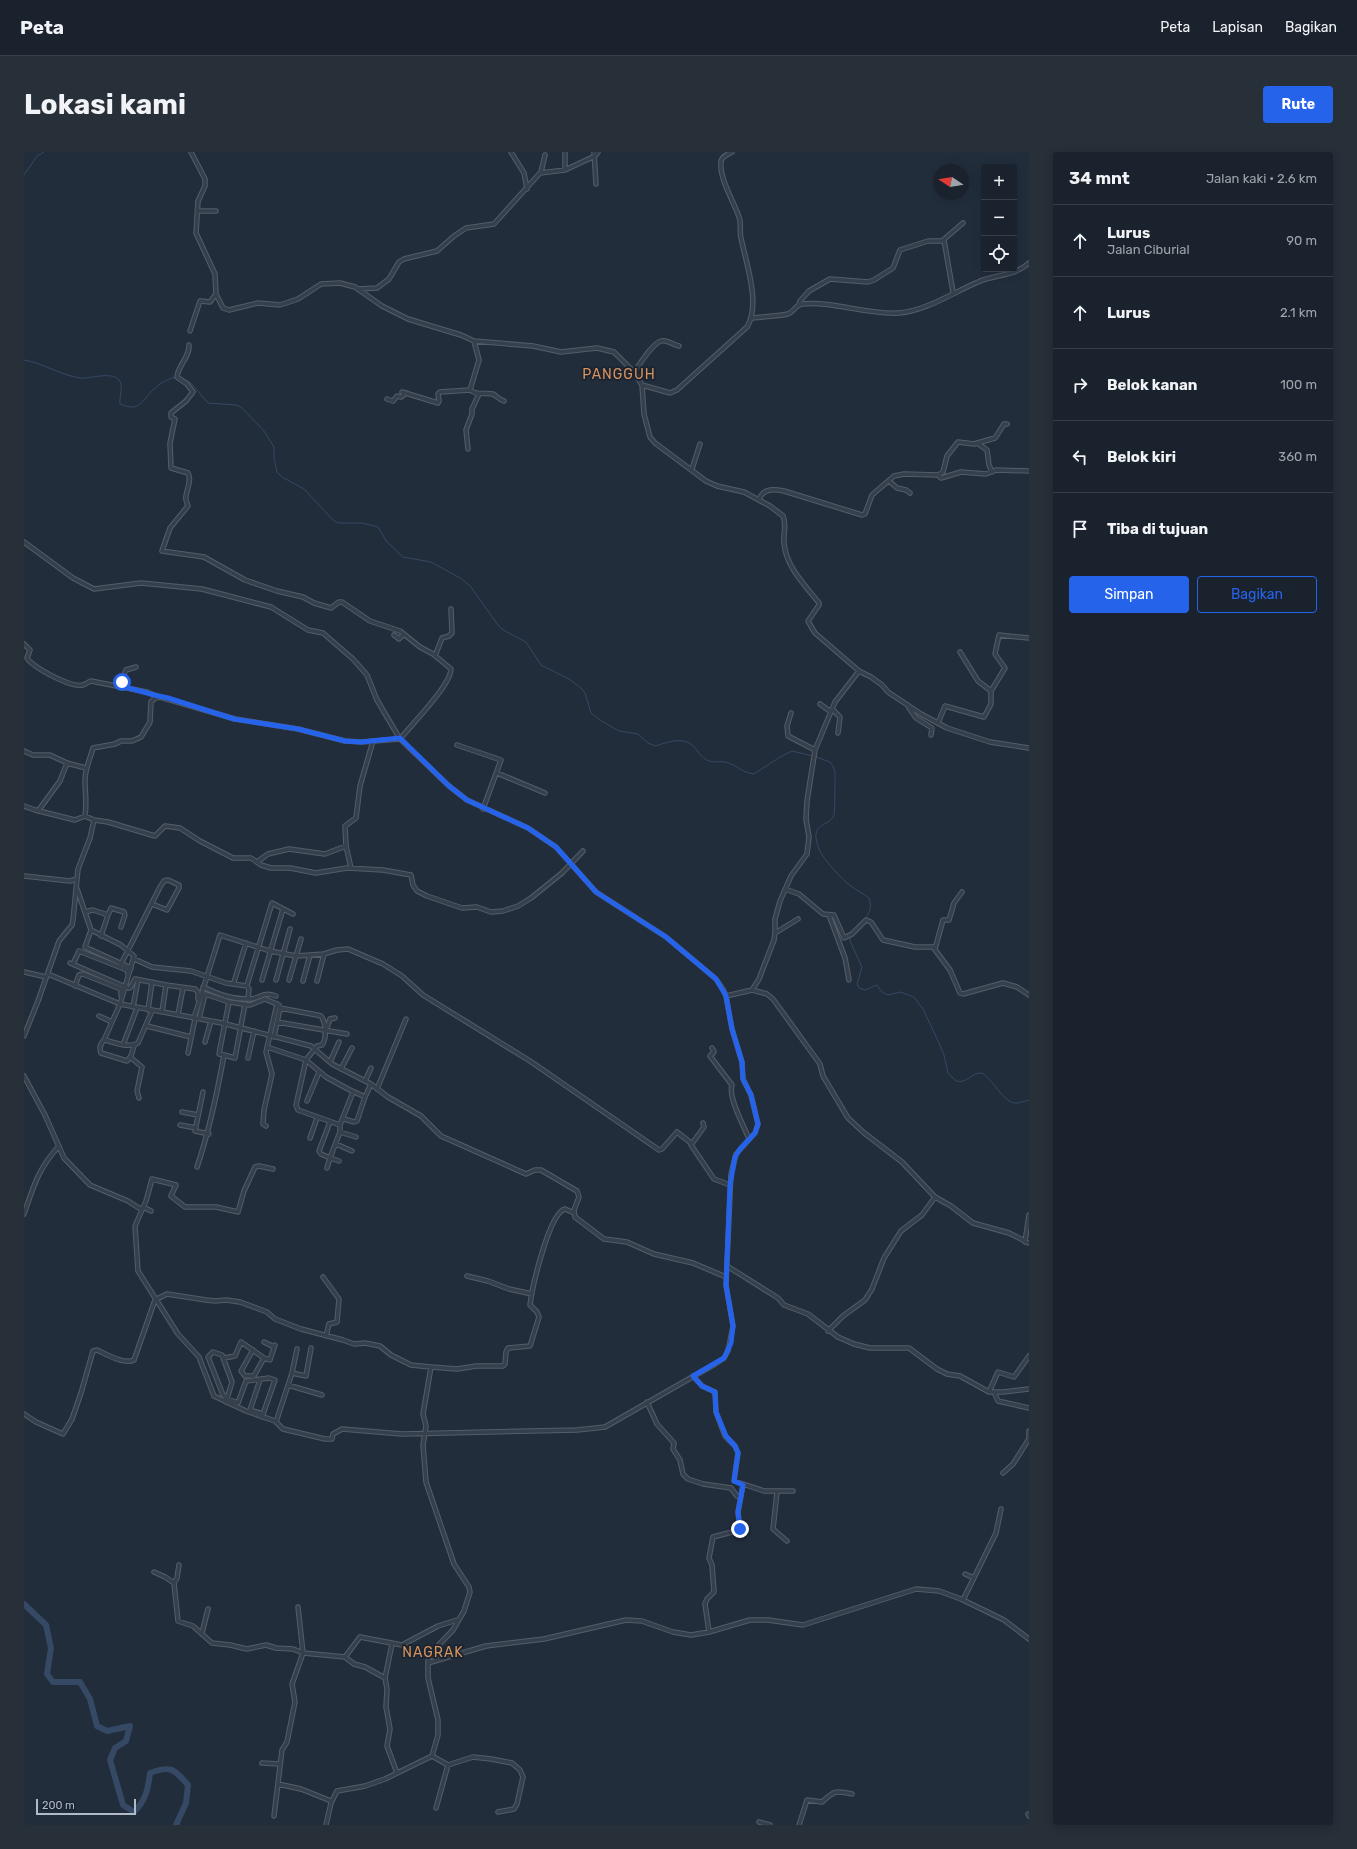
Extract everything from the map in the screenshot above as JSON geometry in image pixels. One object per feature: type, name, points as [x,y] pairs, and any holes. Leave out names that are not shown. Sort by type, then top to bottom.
[{"type":"street","points":[[191,152],[205,179],[205,186],[199,197],[196,233],[215,274],[216,294],[221,306],[228,310],[254,303],[277,306],[283,305],[298,299],[321,284],[344,284],[358,289],[382,306],[408,319],[461,334],[474,341],[533,346],[561,352],[597,348],[618,354],[634,372],[642,385],[644,414],[652,440],[706,481],[717,486],[744,492],[783,516],[786,529],[784,544],[788,562],[803,584],[819,602],[819,606],[809,618],[808,625],[824,641],[859,671],[882,685],[888,692],[907,706],[938,723],[990,742],[1029,748]]},
{"type":"street","points":[[511,152],[524,173],[527,189]]},
{"type":"street","points":[[565,152],[565,170]]},
{"type":"street","points":[[541,172],[565,170],[598,152]]},
{"type":"street","points":[[642,385],[670,393],[677,390],[747,327],[751,318],[752,306],[749,271],[740,237],[740,218],[727,186],[721,164],[723,158],[732,152]]},
{"type":"street","points":[[594,154],[596,184]]},
{"type":"street","points":[[358,289],[376,288],[389,279],[399,262],[411,256],[437,251],[466,228],[494,224],[541,172],[545,155]]},
{"type":"street","points":[[198,211],[216,212]]},
{"type":"street","points":[[751,318],[790,314],[799,305],[800,301],[809,291],[826,280],[871,281],[894,268],[899,252],[904,248],[930,241],[939,242],[944,240],[963,223]]},
{"type":"street","points":[[944,240],[954,292]]},
{"type":"street","points":[[799,305],[829,304],[871,312],[900,313],[914,311],[978,281],[1020,271],[1029,263]]},
{"type":"street","points":[[190,332],[200,301],[210,302],[216,294]]},
{"type":"street","points":[[470,390],[479,360],[474,341]]},
{"type":"street","points":[[634,372],[652,348],[660,342],[664,341],[679,346]]},
{"type":"street","points":[[24,644],[30,650],[27,659],[32,665],[48,674],[74,684],[83,685],[89,681],[148,692],[158,697],[168,698],[234,719],[298,729],[345,741],[361,742],[400,738],[427,707],[450,676],[450,668],[404,634],[394,628],[370,621],[342,602],[339,602],[331,608],[320,605],[303,597],[277,591],[245,580],[204,557],[162,551],[170,528],[188,506],[186,497],[189,486],[189,475],[188,473],[170,468],[170,443],[175,419],[171,417],[172,413],[186,401],[193,392],[187,384],[177,377],[178,369],[189,352],[189,345]]},
{"type":"street","points":[[387,399],[394,401],[397,396],[401,397],[404,392],[438,403],[438,394],[440,392],[470,390],[479,394],[494,395],[498,399],[504,401]]},
{"type":"street","points":[[468,449],[466,430],[472,414],[472,408],[479,394]]},
{"type":"street","points":[[938,475],[943,472],[947,456],[957,443],[977,443],[995,438],[1004,424],[1007,424]]},
{"type":"street","points":[[977,443],[987,450],[988,464],[992,472]]},
{"type":"street","points":[[692,469],[700,444]]},
{"type":"street","points":[[759,500],[762,494],[772,489],[784,490],[862,515],[865,514],[872,495],[889,482],[894,476],[904,474],[938,475],[941,478],[961,472],[986,474],[996,470],[1029,471]]},
{"type":"street","points":[[889,482],[897,488],[906,490],[910,493]]},
{"type":"street","points":[[24,542],[73,578],[94,589],[141,584],[202,589],[271,607],[308,630],[323,633],[367,675],[377,700],[400,738],[449,786],[467,800],[483,809],[517,823],[556,847],[596,892],[666,937],[716,979],[726,996],[732,1029],[742,1062],[743,1079],[750,1092],[758,1121],[756,1130],[735,1157],[730,1185],[726,1285],[733,1326],[731,1343],[724,1358],[622,1418],[602,1428],[577,1430],[393,1434],[342,1429],[333,1434],[332,1439],[322,1439],[283,1429],[276,1422],[262,1415],[214,1396],[199,1357],[178,1334],[155,1300],[137,1268],[135,1226],[152,1179],[176,1185],[171,1196],[185,1207],[216,1207],[238,1212],[244,1191],[255,1167],[259,1166],[273,1169]]},
{"type":"street","points":[[435,656],[442,638],[449,636],[452,633],[450,609]]},
{"type":"street","points":[[394,635],[400,639],[404,634]]},
{"type":"street","points":[[938,723],[945,706],[984,717],[992,704],[991,691],[1005,668],[995,654],[999,635],[1029,638]]},
{"type":"street","points":[[960,652],[978,681],[991,691]]},
{"type":"street","points":[[119,686],[126,670],[136,667]]},
{"type":"street","points":[[752,990],[759,979],[776,933],[777,909],[790,876],[807,854],[809,837],[806,819],[807,801],[815,750],[826,726],[831,710],[859,671]]},
{"type":"street","points":[[85,816],[87,799],[85,781],[86,768],[93,748],[115,744],[121,740],[132,741],[141,737],[150,722],[151,702],[158,697]]},
{"type":"street","points":[[820,704],[840,717],[838,733]]},
{"type":"street","points":[[907,706],[916,718],[932,728],[930,735]]},
{"type":"street","points":[[791,713],[787,726],[788,736],[815,750]]},
{"type":"street","points":[[350,868],[346,846],[345,826],[356,818],[360,786],[373,741]]},
{"type":"street","points":[[457,745],[502,760],[483,809]]},
{"type":"street","points":[[24,751],[34,755],[50,755],[67,763],[86,768]]},
{"type":"street","points":[[38,811],[60,781],[67,763]]},
{"type":"street","points":[[498,773],[545,793]]},
{"type":"street","points":[[24,806],[75,820],[85,816],[94,820],[108,822],[155,836],[165,826],[179,827],[202,842],[233,858],[250,858],[271,868],[290,868],[316,873],[338,868],[350,868],[383,870],[411,875],[414,885],[419,892],[462,908],[477,907],[495,912],[513,909],[544,888],[571,864],[582,851]]},
{"type":"street","points":[[24,1036],[59,941],[72,925],[81,859],[93,831],[94,820]]},
{"type":"street","points":[[257,862],[268,854],[288,849],[297,849],[321,854],[346,846]]},
{"type":"street","points":[[24,876],[70,881],[77,880]]},
{"type":"street","points":[[121,964],[127,950],[164,881],[168,880],[178,884],[178,890],[167,910],[152,904]]},
{"type":"street","points":[[77,888],[91,930],[121,945],[133,955],[134,960],[112,1022],[100,1046],[100,1053],[127,1060],[130,1057],[134,1046],[140,1040],[146,1026],[150,1010],[152,982]]},
{"type":"street","points":[[785,889],[799,894],[823,914],[834,915],[842,937],[845,938],[852,934],[866,920],[871,922],[883,940],[915,947],[931,946],[935,949],[950,970],[960,992],[963,994],[1003,983],[1018,987],[1029,995]]},
{"type":"street","points":[[178,890],[183,893]]},
{"type":"street","points":[[935,949],[943,920],[949,920],[954,903],[962,892]]},
{"type":"street","points":[[247,985],[272,903],[293,914]]},
{"type":"street","points":[[101,936],[111,908],[124,912],[125,915],[121,927]]},
{"type":"street","points":[[262,980],[283,909]]},
{"type":"street","points":[[85,912],[93,910],[108,916]]},
{"type":"street","points":[[829,915],[845,958],[848,980]]},
{"type":"street","points":[[776,933],[798,919]]},
{"type":"street","points":[[276,980],[290,929]]},
{"type":"street","points":[[91,930],[84,945],[85,948],[131,968]]},
{"type":"street","points":[[198,1002],[208,977],[220,935],[258,948],[296,956],[324,954],[336,950],[348,949],[383,964],[402,976],[423,995],[440,1007],[530,1061],[659,1150],[662,1149],[677,1132],[691,1143],[716,1180],[730,1185]]},
{"type":"street","points":[[289,980],[301,939]]},
{"type":"street","points":[[234,982],[246,943]]},
{"type":"street","points":[[125,986],[128,970],[78,951],[71,963],[125,986],[130,988],[134,980],[138,980],[197,990],[198,1002],[196,1019]]},
{"type":"street","points":[[317,981],[324,954]]},
{"type":"street","points":[[303,981],[310,955]]},
{"type":"street","points":[[134,960],[152,967],[191,971],[226,983],[248,987],[248,999]]},
{"type":"street","points":[[24,972],[47,975],[119,1004],[225,1024],[308,1045],[316,1049],[330,1062],[341,1069],[371,1084],[423,1118],[445,1138],[514,1170],[526,1174],[535,1170],[541,1170],[564,1183],[579,1194],[579,1199],[574,1214]]},
{"type":"street","points":[[75,986],[79,975],[83,974],[121,989],[119,1004]]},
{"type":"street","points":[[122,1044],[135,1008],[138,980]]},
{"type":"street","points":[[162,1012],[166,985]]},
{"type":"street","points":[[203,987],[220,994],[248,999],[264,994],[276,996]]},
{"type":"street","points":[[178,1015],[183,988]]},
{"type":"street","points":[[726,996],[752,990],[768,994],[820,1064],[823,1076],[842,1109],[851,1121],[902,1162],[935,1197],[951,1206],[974,1223],[1009,1233],[1027,1243],[1029,1215]]},
{"type":"street","points":[[188,1053],[196,1019],[205,994],[229,1002],[245,1004],[252,1004],[265,999],[279,1006],[321,1016],[325,1030]]},
{"type":"street","points":[[229,1002],[219,1054],[235,1058],[245,1004]]},
{"type":"street","points":[[266,1126],[263,1124],[263,1116],[272,1074],[266,1057],[267,1047],[277,1022],[279,1006]]},
{"type":"street","points":[[272,1037],[279,1006]]},
{"type":"street","points":[[99,1016],[112,1022]]},
{"type":"street","points":[[335,1018],[330,1018],[325,1030],[323,1044],[318,1046],[306,1060],[296,1105],[299,1112],[340,1125]]},
{"type":"street","points":[[377,1089],[406,1019]]},
{"type":"street","points":[[205,1042],[210,1021]]},
{"type":"street","points":[[277,1022],[347,1034]]},
{"type":"street","points":[[146,1026],[191,1037]]},
{"type":"street","points":[[248,1058],[254,1031]]},
{"type":"street","points":[[104,1040],[134,1046]]},
{"type":"street","points":[[330,1062],[339,1042]]},
{"type":"street","points":[[267,1047],[306,1060],[319,1072],[365,1097]]},
{"type":"street","points":[[341,1069],[352,1048]]},
{"type":"street","points":[[712,1048],[714,1052],[710,1056],[732,1085],[730,1090],[738,1117],[749,1139]]},
{"type":"street","points":[[197,1167],[209,1134],[224,1055]]},
{"type":"street","points":[[130,1057],[142,1067],[137,1091],[139,1098]]},
{"type":"street","points":[[365,1082],[371,1068]]},
{"type":"street","points":[[307,1101],[319,1072]]},
{"type":"street","points":[[24,1076],[39,1102],[64,1158],[90,1185],[151,1211]]},
{"type":"street","points":[[344,1119],[354,1122],[357,1121],[371,1084]]},
{"type":"street","points":[[203,1092],[195,1131],[209,1134]]},
{"type":"street","points":[[327,1168],[340,1132],[340,1125],[344,1119],[354,1092]]},
{"type":"street","points":[[182,1112],[198,1115]]},
{"type":"street","points":[[310,1138],[317,1118]]},
{"type":"street","points":[[330,1122],[319,1152],[338,1161]]},
{"type":"street","points":[[691,1143],[703,1129],[703,1123]]},
{"type":"street","points":[[180,1125],[196,1128]]},
{"type":"street","points":[[340,1132],[356,1137]]},
{"type":"street","points":[[336,1144],[352,1151]]},
{"type":"street","points":[[24,1214],[38,1173],[45,1161],[58,1146]]},
{"type":"street","points":[[828,1331],[843,1316],[865,1300],[872,1289],[884,1258],[902,1231],[922,1215],[935,1197]]},
{"type":"street","points":[[24,1414],[36,1422],[63,1434],[72,1419],[93,1350],[97,1350],[125,1361],[130,1362],[134,1360],[155,1300],[161,1295],[167,1294],[210,1301],[226,1300],[240,1302],[269,1312],[278,1320],[326,1336],[354,1344],[365,1343],[380,1346],[391,1355],[411,1365],[457,1369],[476,1366],[504,1365],[508,1348],[528,1346],[532,1342],[539,1316],[530,1305],[540,1258],[553,1223],[563,1208],[574,1214],[575,1217],[604,1239],[626,1242],[654,1254],[693,1263],[726,1277]]},
{"type":"street","points":[[727,1266],[778,1298],[784,1305],[808,1314],[828,1331],[860,1346],[870,1348],[911,1348],[947,1374],[964,1378],[988,1392],[1029,1389]]},
{"type":"street","points":[[467,1276],[488,1280],[509,1289],[532,1294]]},
{"type":"street","points":[[323,1277],[339,1299],[337,1322],[329,1324],[326,1336]]},
{"type":"street","points":[[224,1358],[235,1356],[241,1342],[264,1358],[270,1360],[275,1346],[264,1342]]},
{"type":"street","points":[[292,1374],[306,1376],[311,1348]]},
{"type":"street","points":[[276,1422],[292,1374],[297,1349]]},
{"type":"street","points":[[253,1350],[241,1371],[245,1376],[254,1376],[264,1358]]},
{"type":"street","points":[[226,1400],[232,1382],[224,1358],[222,1355],[213,1352],[208,1357],[226,1400],[238,1403],[246,1381],[269,1378],[275,1380],[262,1415]]},
{"type":"street","points":[[988,1392],[998,1372],[1014,1377],[1029,1356]]},
{"type":"street","points":[[326,1825],[331,1801],[337,1791],[368,1785],[432,1756],[438,1735],[438,1720],[428,1678],[428,1663],[431,1653],[453,1630],[457,1620],[466,1607],[470,1590],[454,1564],[426,1482],[423,1445],[426,1423],[423,1414],[431,1367]]},
{"type":"street","points":[[693,1376],[702,1386],[715,1392],[716,1412],[726,1436],[735,1446],[738,1453],[734,1481],[764,1491],[793,1491]]},
{"type":"street","points":[[260,1380],[250,1410],[262,1415]]},
{"type":"street","points":[[288,1385],[322,1395]]},
{"type":"street","points":[[994,1392],[998,1401],[1029,1408]]},
{"type":"street","points":[[647,1402],[657,1424],[674,1443],[673,1448],[680,1460],[681,1471],[685,1477],[703,1484],[731,1488],[737,1496],[741,1497]]},
{"type":"street","points":[[1003,1473],[1013,1464],[1029,1438],[1029,1431]]},
{"type":"street","points":[[709,1632],[705,1604],[707,1599],[714,1592],[710,1558],[713,1537],[740,1530],[738,1512],[743,1485]]},
{"type":"street","points":[[777,1492],[773,1529],[787,1541]]},
{"type":"street","points":[[963,1600],[996,1533],[1001,1509]]},
{"type":"street","points":[[179,1565],[177,1578],[174,1583],[177,1620],[194,1626],[212,1643],[250,1649],[266,1645],[276,1648],[294,1648],[303,1653],[345,1657],[354,1664],[385,1678]]},
{"type":"street","points":[[154,1572],[166,1577],[174,1583]]},
{"type":"street","points":[[965,1574],[974,1578]]},
{"type":"street","points":[[428,1663],[482,1647],[544,1639],[626,1620],[642,1620],[681,1634],[691,1635],[709,1632],[750,1620],[775,1621],[796,1625],[808,1624],[916,1589],[939,1591],[963,1600],[1004,1620],[1029,1639]]},
{"type":"street","points":[[274,1816],[282,1750],[288,1736],[295,1702],[292,1684],[303,1653],[298,1607]]},
{"type":"street","points":[[202,1633],[208,1609]]},
{"type":"street","points":[[345,1657],[360,1637],[378,1639],[392,1644],[402,1645],[438,1626],[457,1620]]},
{"type":"street","points":[[392,1644],[385,1678],[388,1689],[386,1707],[390,1729],[387,1746],[397,1773]]},
{"type":"street","points":[[432,1756],[448,1765],[476,1757],[500,1762],[510,1762],[517,1766],[523,1777],[517,1804],[514,1809],[498,1812]]},
{"type":"street","points":[[262,1763],[280,1764]]},
{"type":"street","points":[[436,1808],[448,1765]]},
{"type":"street","points":[[278,1784],[301,1789],[331,1801]]},
{"type":"street","points":[[800,1825],[807,1800],[822,1802],[829,1794],[838,1791],[852,1794]]},
{"type":"street","points":[[759,1822],[770,1825]]},
{"type":"waterway","points":[[24,175],[37,156],[44,152]]},
{"type":"waterway","points":[[24,360],[80,378],[106,376],[116,377],[121,385],[120,404],[132,407],[140,404],[159,385],[176,377]]},
{"type":"waterway","points":[[179,376],[191,383],[208,403],[236,405],[241,407],[264,431],[274,447],[274,458],[277,472],[282,477],[304,489],[333,520],[338,523],[362,523],[378,527],[387,542],[403,557],[431,562],[462,579],[470,586],[498,625],[503,630],[526,642],[541,665],[569,679],[581,688],[585,693],[591,713],[600,720],[619,731],[638,734],[648,743],[655,746],[677,741],[687,742],[707,760],[712,762],[725,762],[746,772],[754,774],[792,751],[813,756]]},
{"type":"waterway","points":[[816,757],[830,762],[835,772],[834,815],[828,822],[820,826],[816,834],[816,840],[821,853],[833,869],[853,888],[869,898],[870,909],[865,919]]},
{"type":"waterway","points":[[850,937],[850,941],[862,967],[857,984],[859,988],[865,990],[877,985],[882,992],[888,995],[900,992],[914,997],[923,1009],[939,1043],[944,1055],[948,1073],[956,1081],[963,1081],[975,1074],[982,1073],[1007,1100],[1018,1103],[1029,1100]]},
{"type":"waterway","points":[[24,1604],[46,1625],[51,1648],[47,1674],[53,1682],[80,1682],[90,1699],[97,1726],[107,1731],[130,1726],[126,1741],[115,1748],[110,1760],[123,1805],[134,1812],[138,1808],[146,1794],[150,1773],[163,1769],[172,1770],[188,1785],[186,1803],[176,1825]]},
{"type":"district","name":"PANGGUH","points":[[619,374]]},
{"type":"district","name":"NAGRAK","points":[[433,1652]]},
{"type":"route","points":[[122,682],[119,686],[148,692],[158,697],[168,698],[234,719],[298,729],[345,741],[361,742],[400,738],[449,786],[467,800],[483,809],[528,828],[556,847],[593,890],[666,937],[719,982],[726,996],[732,1029],[743,1066],[742,1076],[751,1095],[758,1124],[755,1133],[740,1149],[735,1157],[730,1185],[726,1285],[733,1326],[731,1343],[724,1358],[693,1376],[699,1384],[714,1390],[716,1395],[716,1412],[727,1438],[735,1446],[738,1453],[734,1481],[743,1485],[743,1492],[738,1512],[740,1529]]}]
